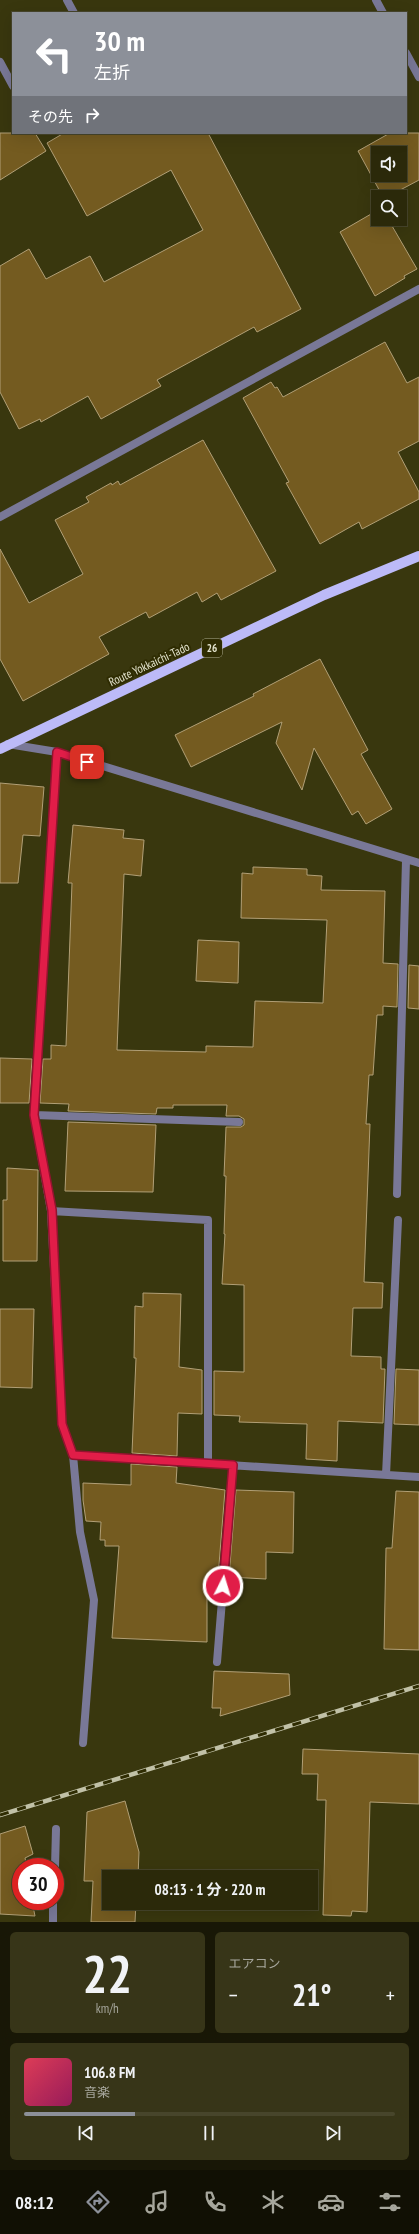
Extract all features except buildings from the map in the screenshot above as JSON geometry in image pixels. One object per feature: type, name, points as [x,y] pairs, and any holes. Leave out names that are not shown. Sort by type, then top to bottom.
[{"type":"main road","name":"Route Yokkaichi-Tado","points":[[3,745],[324,595],[419,556]]},
{"type":"street","points":[[67,0],[73,12]]},
{"type":"street","points":[[376,0],[382,12]]},
{"type":"street","points":[[407,56],[419,77]]},
{"type":"street","points":[[0,62],[12,84]]},
{"type":"street","points":[[0,517],[419,289]]},
{"type":"street","points":[[3,745],[57,752],[419,863]]},
{"type":"street","points":[[57,752],[34,1115],[52,1210],[62,1424],[73,1455],[80,1532],[94,1600],[83,1743]]},
{"type":"street","points":[[397,1194],[406,860]]},
{"type":"street","points":[[34,1115],[239,1122]]},
{"type":"street","points":[[52,1210],[208,1220],[208,1464]]},
{"type":"street","points":[[386,1475],[398,1220]]},
{"type":"street","points":[[73,1455],[419,1477]]},
{"type":"street","points":[[217,1662],[233,1465]]},
{"type":"street","points":[[55,1858],[56,1829]]},
{"type":"street","points":[[53,1922],[54,1910]]},
{"type":"railway","points":[[0,1815],[419,1686]]},
{"type":"route","points":[[87,762],[57,752],[34,1115],[52,1210],[62,1424],[73,1455],[233,1465],[223,1586]]}]
